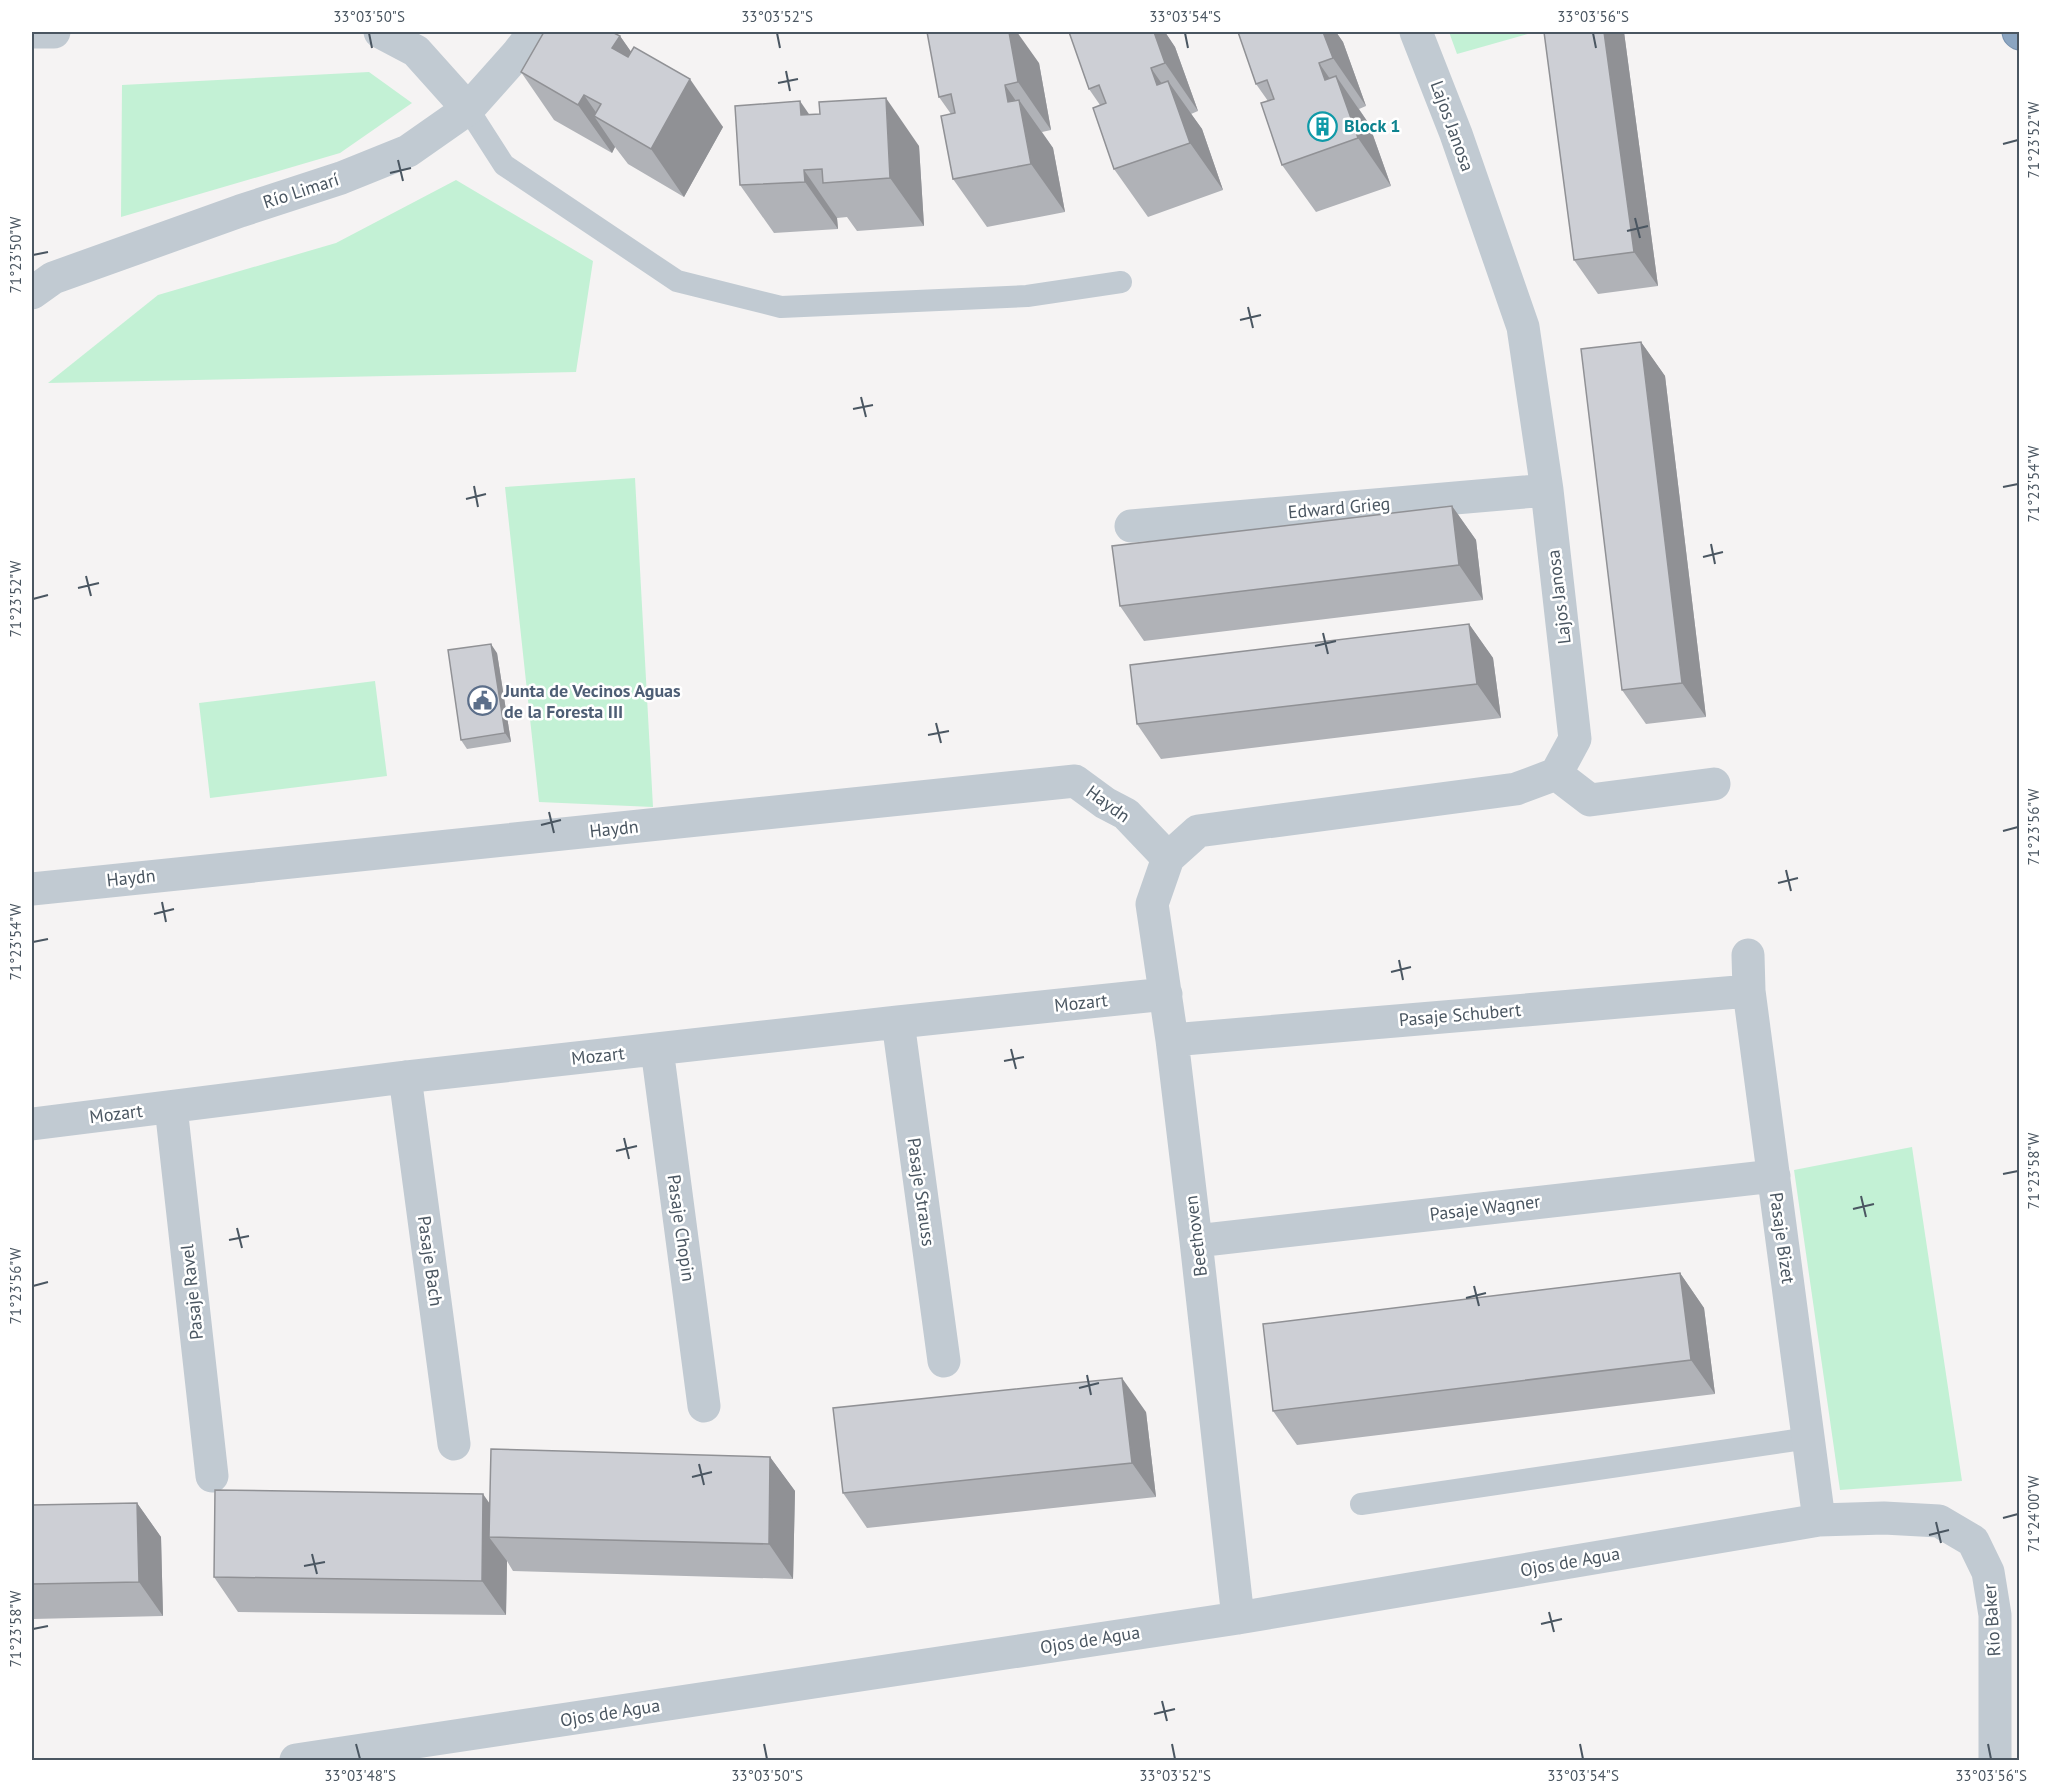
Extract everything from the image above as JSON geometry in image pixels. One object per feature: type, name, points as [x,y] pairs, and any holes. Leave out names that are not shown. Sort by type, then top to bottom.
[{"type":"street","points":[[32,32],[54,32]]},
{"type":"street","points":[[380,32],[416,51],[468,109]]},
{"type":"street","name":"Río Limarí","points":[[32,292],[53,278],[240,211],[341,178],[408,151],[468,109],[534,32]]},
{"type":"street","name":"Lajos Janosa","points":[[1416,32],[1456,134],[1523,327],[1547,490],[1575,739],[1556,774]]},
{"type":"street","name":"Edward Grieg","points":[[1131,526],[1547,490]]},
{"type":"street","points":[[1168,858],[1198,831],[1516,789],[1556,774],[1590,800],[1714,784]]},
{"type":"street","name":"Haydn","points":[[32,889],[1076,781],[1105,803],[1126,814],[1168,858]]},
{"type":"street","name":"Beethoven","points":[[1168,858],[1152,904],[1172,1040],[1238,1618]]},
{"type":"street","name":"Pasaje Bizet","points":[[1748,955],[1749,991],[1820,1520]]},
{"type":"street","name":"Pasaje Schubert","points":[[1172,1040],[1749,991]]},
{"type":"street","name":"Mozart","points":[[32,1124],[405,1077],[1166,994]]},
{"type":"street","name":"Pasaje Strauss","points":[[898,1022],[944,1361]]},
{"type":"street","name":"Pasaje Chopin","points":[[657,1049],[704,1406]]},
{"type":"street","name":"Pasaje Bach","points":[[405,1077],[454,1444]]},
{"type":"street","name":"Pasaje Ravel","points":[[171,1107],[213,1476]]},
{"type":"street","name":"Pasaje Wagner","points":[[1196,1241],[1774,1176]]},
{"type":"street","name":"Ojos de Agua","points":[[296,1761],[1238,1618],[1820,1520],[1884,1518]]},
{"type":"street","name":"Río Baker","points":[[1884,1518],[1939,1521],[1973,1541],[1988,1572],[1995,1615],[1995,1761]]},
{"type":"lane","points":[[468,109],[504,165],[677,281],[781,307],[1027,296],[1121,282]]},
{"type":"lane","points":[[1361,1504],[1809,1438]]},
{"type":"green space","points":[[1449,32],[1535,32],[1457,54]]},
{"type":"green space","points":[[369,72],[412,103],[340,153],[121,217],[122,85]]},
{"type":"green space","points":[[456,180],[593,261],[576,372],[48,383],[158,295],[336,243]]},
{"type":"green space","points":[[635,478],[653,807],[539,802],[505,487]]},
{"type":"green space","points":[[375,681],[387,776],[210,798],[199,703]]},
{"type":"green space","points":[[1912,1147],[1962,1481],[1840,1490],[1794,1170]]},
{"type":"building","points":[[544,32],[612,32],[620,36],[612,48],[628,57],[634,47],[690,79],[651,149],[594,116],[601,104],[584,95],[578,105],[521,72]]},
{"type":"building","points":[[927,32],[1009,32],[1018,82],[1005,85],[1008,102],[1019,100],[1031,164],[953,179],[941,116],[955,113],[951,94],[939,97]]},
{"type":"building","points":[[1069,32],[1154,32],[1165,63],[1151,68],[1157,85],[1168,81],[1190,143],[1114,169],[1093,108],[1106,103],[1099,85],[1089,89]]},
{"type":"building","points":[[1238,32],[1323,32],[1333,58],[1319,63],[1325,80],[1336,76],[1358,138],[1282,165],[1261,103],[1274,99],[1267,80],[1256,84]]},
{"type":"building","points":[[1544,32],[1604,32],[1634,252],[1574,260]]},
{"type":"building","points":[[886,98],[890,178],[823,183],[822,169],[804,170],[805,182],[740,185],[735,106],[800,101],[801,115],[820,114],[819,102]]},
{"type":"building","points":[[1641,342],[1682,683],[1622,690],[1581,349]]},
{"type":"building","points":[[1452,506],[1459,565],[1120,606],[1112,546]]},
{"type":"building","points":[[1469,624],[1477,684],[1137,724],[1130,665]]},
{"type":"building","name":"Junta de Vecinos Aguas de la Foresta III","points":[[491,644],[505,733],[461,740],[448,650]]},
{"type":"building","points":[[1680,1273],[1691,1360],[1273,1411],[1263,1324]]},
{"type":"building","points":[[1122,1378],[1132,1463],[843,1493],[833,1408]]},
{"type":"building","points":[[491,1449],[770,1457],[769,1544],[489,1537]]},
{"type":"building","points":[[215,1490],[483,1494],[482,1581],[214,1577]]},
{"type":"building","points":[[137,1503],[139,1582],[32,1584],[32,1505]]},
{"type":"place","name":"Block 1","points":[[1323,126]]},
{"type":"place","name":"Junta de Vecinos Aguas de la Foresta III","points":[[483,701]]}]
